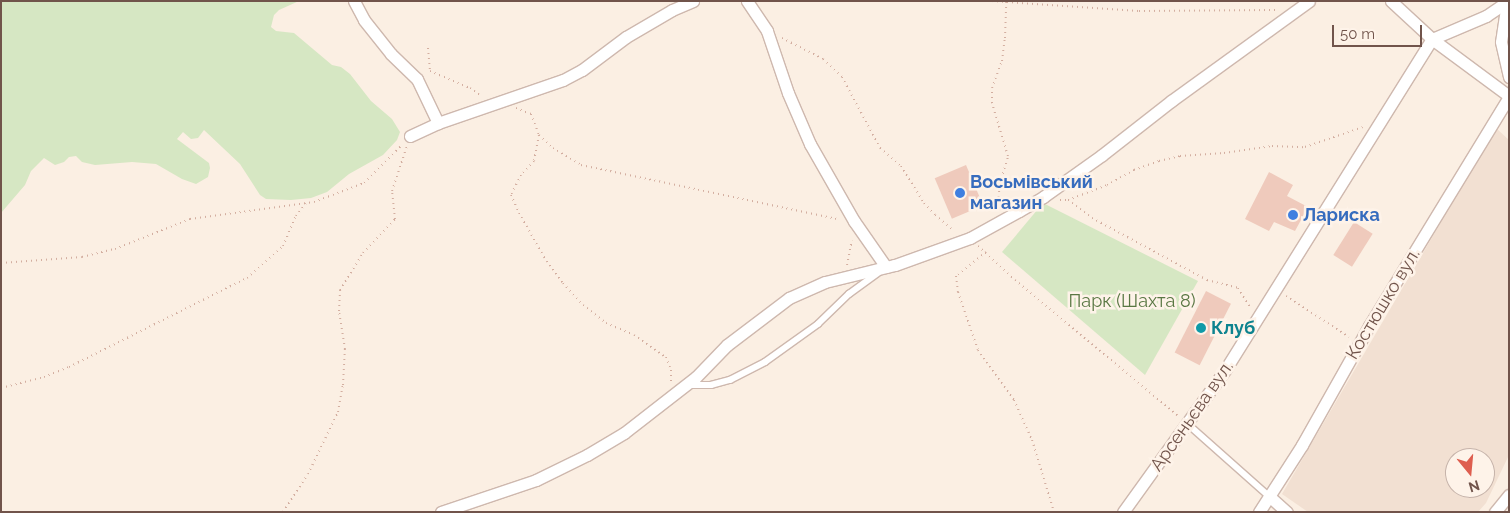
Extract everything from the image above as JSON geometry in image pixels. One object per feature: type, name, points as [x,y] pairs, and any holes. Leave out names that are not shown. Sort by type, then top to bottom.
[{"type":"street","points":[[354,1],[364,20],[391,54],[417,79],[438,123]]},
{"type":"street","points":[[410,136],[438,123],[564,80],[582,70],[626,37],[672,10],[692,1]]},
{"type":"street","points":[[747,1],[767,31],[788,94],[810,144],[854,221],[886,267]]},
{"type":"street","points":[[441,512],[536,480],[588,455],[624,433],[686,385],[726,346],[789,298],[825,282],[886,267],[967,239],[1043,197],[1309,1]]},
{"type":"street","points":[[1391,1],[1432,39],[1509,97]]},
{"type":"street","points":[[1432,39],[1486,16],[1508,2]]},
{"type":"street","points":[[1508,2],[1500,42],[1509,77]]},
{"type":"street","name":"Арсеньєва вул.","points":[[1123,512],[1226,370],[1432,39]]},
{"type":"street","name":"Костюшко вул.","points":[[1259,512],[1302,445],[1359,343],[1509,97]]},
{"type":"street","points":[[1495,512],[1509,495]]},
{"type":"street","points":[[1269,496],[1287,512]]},
{"type":"lane","points":[[686,385],[711,385],[730,380],[765,362],[818,324],[849,294],[886,267]]},
{"type":"lane","points":[[1188,424],[1269,496]]},
{"type":"lane","points":[[464,512],[471,501]]},
{"type":"path","points":[[992,1],[1139,11],[1296,10]]},
{"type":"path","points":[[1004,219],[998,202],[1000,183],[1008,156],[992,103],[992,88],[1002,61],[1006,2]]},
{"type":"path","points":[[767,31],[822,59],[842,77],[880,148],[901,166],[924,203],[935,215],[986,252],[1016,280],[1188,424]]},
{"type":"path","points":[[428,48],[430,71],[470,88],[495,104],[531,114],[538,135],[534,161],[521,175],[511,195],[519,213],[544,258],[583,305],[606,323],[634,335],[666,357],[671,370],[671,397]]},
{"type":"path","points":[[1043,197],[1068,200],[1107,185],[1134,170],[1166,159],[1272,146],[1306,147],[1360,128],[1380,125]]},
{"type":"path","points":[[538,135],[553,148],[581,165],[854,221],[849,262],[842,278]]},
{"type":"path","points":[[1,263],[82,257],[115,249],[190,219],[306,203],[364,183],[410,136]]},
{"type":"path","points":[[283,512],[308,474],[338,412],[343,385],[345,349],[339,311],[340,290],[363,253],[395,219],[392,191],[410,136]]},
{"type":"path","points":[[1068,200],[1092,218],[1207,280],[1238,288],[1244,294],[1256,320]]},
{"type":"path","points":[[1,388],[44,377],[69,368],[247,278],[283,246],[296,216],[306,203]]},
{"type":"path","points":[[986,252],[956,276],[958,292],[978,350],[1014,400],[1032,440],[1054,512]]},
{"type":"path","points":[[1275,289],[1359,343]]},
{"type":"shaded area","points":[[1496,128],[1509,140],[1509,455],[1495,484],[1495,448],[1445,448],[1445,498],[1488,498],[1486,503],[1478,512],[1308,512],[1282,494]]},
{"type":"green space","points":[[1,1],[299,1],[279,10],[274,15],[271,27],[276,31],[294,33],[332,65],[341,67],[350,74],[371,101],[392,119],[400,132],[397,140],[383,155],[349,174],[327,192],[311,198],[291,200],[266,199],[260,195],[240,164],[204,130],[198,138],[191,139],[183,132],[177,139],[209,163],[208,177],[196,184],[182,179],[156,164],[132,162],[95,165],[82,162],[76,156],[69,157],[64,162],[55,165],[44,158],[31,171],[25,185],[1,213]]},
{"type":"green space","name":"Парк (Шахта 8)","points":[[1043,203],[1198,281],[1145,375],[1002,252]]},
{"type":"building","name":"Восьмівський магазин","points":[[966,165],[983,206],[952,219],[935,178]]},
{"type":"building","points":[[1269,172],[1293,185],[1287,196],[1308,207],[1295,231],[1274,222],[1269,231],[1245,219]]},
{"type":"building","points":[[1354,222],[1373,234],[1352,267],[1333,255]]},
{"type":"building","name":"Клуб","points":[[1206,291],[1231,304],[1200,365],[1175,352]]},
{"type":"place","name":"Восьмівський магазин","points":[[960,193]]},
{"type":"place","name":"Лариска","points":[[1293,215]]},
{"type":"place","name":"Клуб","points":[[1201,328]]}]
